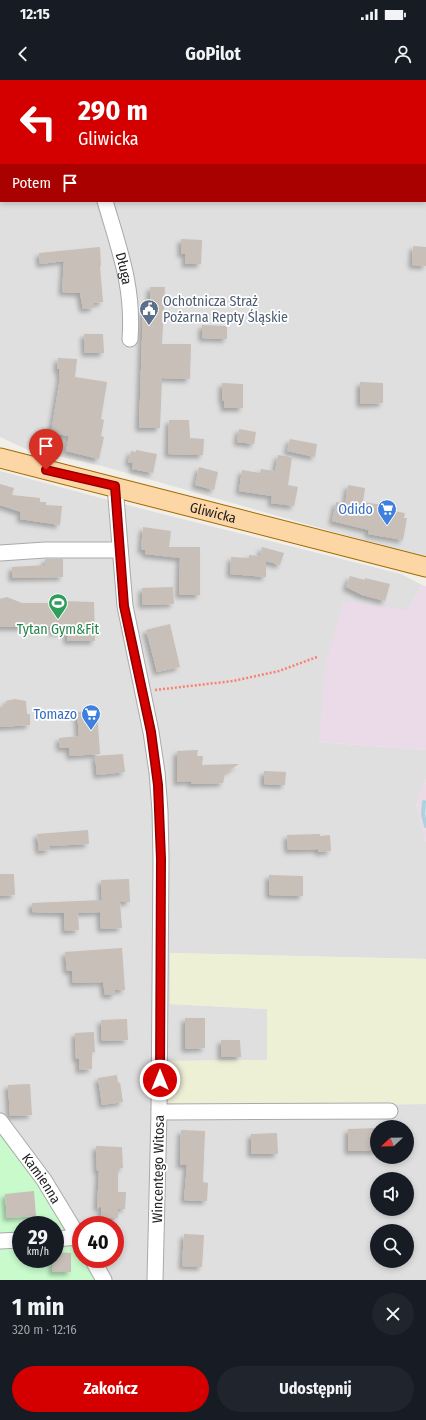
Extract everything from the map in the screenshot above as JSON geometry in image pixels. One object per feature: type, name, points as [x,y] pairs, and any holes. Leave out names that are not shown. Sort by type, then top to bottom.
[{"type":"main road","name":"Gliwicka","points":[[0,458],[115,486],[426,567]]},
{"type":"street","name":"Długa","points":[[104,202],[128,283],[132,313],[130,339]]},
{"type":"street","name":"Wincentego Witosa","points":[[115,486],[124,606],[153,745],[160,810],[159,1112],[155,1280]]},
{"type":"street","points":[[0,553],[45,550],[120,550]]},
{"type":"street","points":[[159,1112],[390,1111]]},
{"type":"street","name":"Kamienna","points":[[1,1125],[44,1180],[72,1226]]},
{"type":"street","points":[[0,1241],[12,1240]]},
{"type":"street","points":[[97,1268],[104,1280]]},
{"type":"path","points":[[142,692],[233,681],[279,671],[317,658]]},
{"type":"shaded area","points":[[0,202],[426,202],[426,558],[102,466],[26,449],[0,437]]},
{"type":"shaded area","points":[[0,471],[127,505],[401,574],[422,585],[408,610],[319,742],[426,750],[426,779],[416,805],[426,842],[426,959],[170,953],[170,1004],[267,1009],[267,1060],[169,1061],[167,1107],[426,1104],[426,1280],[0,1280]]},
{"type":"shaded area","points":[[422,585],[426,586],[426,750],[319,742],[325,666],[344,601],[408,610]]},
{"type":"shaded area","points":[[426,779],[426,842],[416,805]]},
{"type":"green space","points":[[170,953],[426,959],[426,1104],[167,1107],[168,1061],[267,1060],[267,1009],[170,1004]]},
{"type":"green space","points":[[0,1121],[64,1216],[12,1216],[12,1268],[64,1268],[64,1217],[72,1229],[72,1268],[97,1268],[104,1280],[0,1280]]},
{"type":"building","points":[[181,239],[202,240],[201,264],[185,264],[186,254],[181,254]]},
{"type":"building","points":[[413,246],[426,247],[426,266],[412,265]]},
{"type":"building","points":[[100,247],[103,302],[94,303],[94,308],[83,309],[80,293],[62,292],[64,261],[40,264],[39,253]]},
{"type":"building","points":[[150,287],[165,287],[162,344],[191,344],[190,379],[162,378],[160,428],[139,428],[143,310],[150,310]]},
{"type":"building","points":[[202,325],[227,326],[227,339],[202,338]]},
{"type":"building","points":[[84,334],[103,334],[104,353],[85,353]]},
{"type":"building","points":[[58,358],[77,359],[75,377],[107,382],[101,419],[104,420],[101,436],[104,437],[99,459],[66,451],[69,436],[51,433],[60,378],[59,369],[57,369]]},
{"type":"building","points":[[360,382],[383,383],[383,403],[360,404]]},
{"type":"building","points":[[222,383],[243,384],[243,408],[224,408],[224,400],[222,401]]},
{"type":"building","points":[[169,420],[189,420],[190,438],[204,439],[203,455],[168,454]]},
{"type":"building","points":[[239,429],[256,432],[254,444],[237,442]]},
{"type":"building","points":[[290,439],[317,444],[315,457],[287,451]]},
{"type":"building","points":[[136,450],[157,454],[153,473],[132,469],[133,463],[128,462],[131,451],[136,452]]},
{"type":"building","points":[[278,455],[292,457],[288,485],[298,487],[294,506],[271,503],[272,496],[239,491],[242,470],[260,473],[261,469],[275,471]]},
{"type":"building","points":[[199,467],[218,472],[214,490],[195,485]]},
{"type":"building","points":[[0,484],[14,488],[12,495],[40,498],[40,502],[46,502],[46,505],[62,506],[60,525],[20,519],[21,512],[0,505]]},
{"type":"building","points":[[348,485],[365,488],[363,502],[383,505],[382,509],[405,513],[404,518],[407,518],[403,540],[368,534],[369,530],[332,521],[336,502],[345,504]]},
{"type":"building","points":[[143,527],[171,531],[169,547],[200,547],[200,595],[179,595],[180,558],[145,554],[146,550],[141,550]]},
{"type":"building","points":[[262,547],[284,553],[280,565],[266,561],[266,577],[230,574],[231,557],[249,558],[249,555],[260,556]]},
{"type":"building","points":[[45,559],[63,559],[63,577],[12,578],[12,567],[45,565]]},
{"type":"building","points":[[350,576],[390,584],[385,601],[362,595],[346,587]]},
{"type":"building","points":[[173,587],[174,604],[142,605],[142,588]]},
{"type":"building","points":[[7,597],[22,603],[61,603],[61,601],[94,602],[95,641],[67,641],[67,632],[52,632],[52,627],[0,627],[0,599]]},
{"type":"building","points":[[170,624],[180,667],[157,672],[146,630]]},
{"type":"building","points":[[15,699],[26,701],[27,714],[30,714],[30,725],[0,727],[0,707],[6,705],[6,701]]},
{"type":"building","points":[[97,710],[100,754],[70,756],[69,748],[60,748],[59,738],[79,736],[77,712]]},
{"type":"building","points":[[198,750],[197,756],[203,756],[202,765],[239,764],[225,773],[223,783],[191,784],[191,781],[177,782],[177,751]]},
{"type":"building","points":[[123,754],[125,772],[97,775],[95,756]]},
{"type":"building","points":[[264,771],[286,772],[285,785],[264,784]]},
{"type":"building","points":[[88,830],[89,844],[49,846],[50,850],[39,851],[37,834]]},
{"type":"building","points":[[320,834],[320,836],[330,835],[331,851],[318,852],[318,849],[288,850],[287,835]]},
{"type":"building","points":[[0,874],[14,874],[15,895],[0,896]]},
{"type":"building","points":[[269,875],[303,876],[303,896],[269,895]]},
{"type":"building","points":[[129,879],[130,902],[120,902],[122,928],[101,929],[100,912],[78,913],[79,930],[65,931],[64,913],[32,912],[32,903],[102,900],[101,880]]},
{"type":"building","points":[[122,948],[125,990],[115,990],[115,995],[105,995],[103,982],[73,983],[72,971],[67,971],[65,952]]},
{"type":"building","points":[[185,1018],[205,1018],[205,1048],[185,1049]]},
{"type":"building","points":[[127,1019],[128,1040],[102,1041],[101,1020]]},
{"type":"building","points":[[94,1032],[95,1052],[92,1052],[92,1069],[79,1070],[79,1059],[76,1059],[75,1033]]},
{"type":"building","points":[[221,1040],[240,1040],[241,1057],[221,1057]]},
{"type":"building","points":[[117,1075],[118,1083],[120,1082],[123,1102],[102,1105],[98,1078]]},
{"type":"building","points":[[30,1084],[32,1115],[10,1116],[8,1085]]},
{"type":"building","points":[[370,1128],[370,1151],[348,1151],[348,1129]]},
{"type":"building","points":[[181,1130],[205,1131],[203,1182],[208,1183],[207,1201],[184,1200],[187,1165],[180,1165]]},
{"type":"building","points":[[277,1133],[278,1154],[251,1154],[251,1134]]},
{"type":"building","points":[[96,1146],[122,1147],[123,1168],[118,1168],[118,1192],[126,1192],[125,1209],[118,1209],[118,1216],[101,1216],[101,1206],[97,1209],[99,1171],[97,1171]]},
{"type":"building","points":[[34,1191],[36,1216],[12,1216],[12,1218],[7,1218],[5,1194]]},
{"type":"building","points":[[184,1234],[204,1235],[202,1267],[182,1266]]},
{"type":"building","points":[[64,1253],[71,1253],[71,1272],[52,1272],[52,1268],[64,1268]]},
{"type":"waterway","points":[[424,802],[423,814],[426,826]]},
{"type":"place","name":"Ochotnicza Straż Pożarna Repty Śląskie","points":[[149,326]]},
{"type":"place","name":"Odido","points":[[387,526]]},
{"type":"place","name":"Tytan Gym&Fit","points":[[58,620]]},
{"type":"place","name":"Tomazo","points":[[91,731]]},
{"type":"route","points":[[46,470],[115,486],[124,606],[151,732],[157,772],[160,810],[160,1080]]}]
